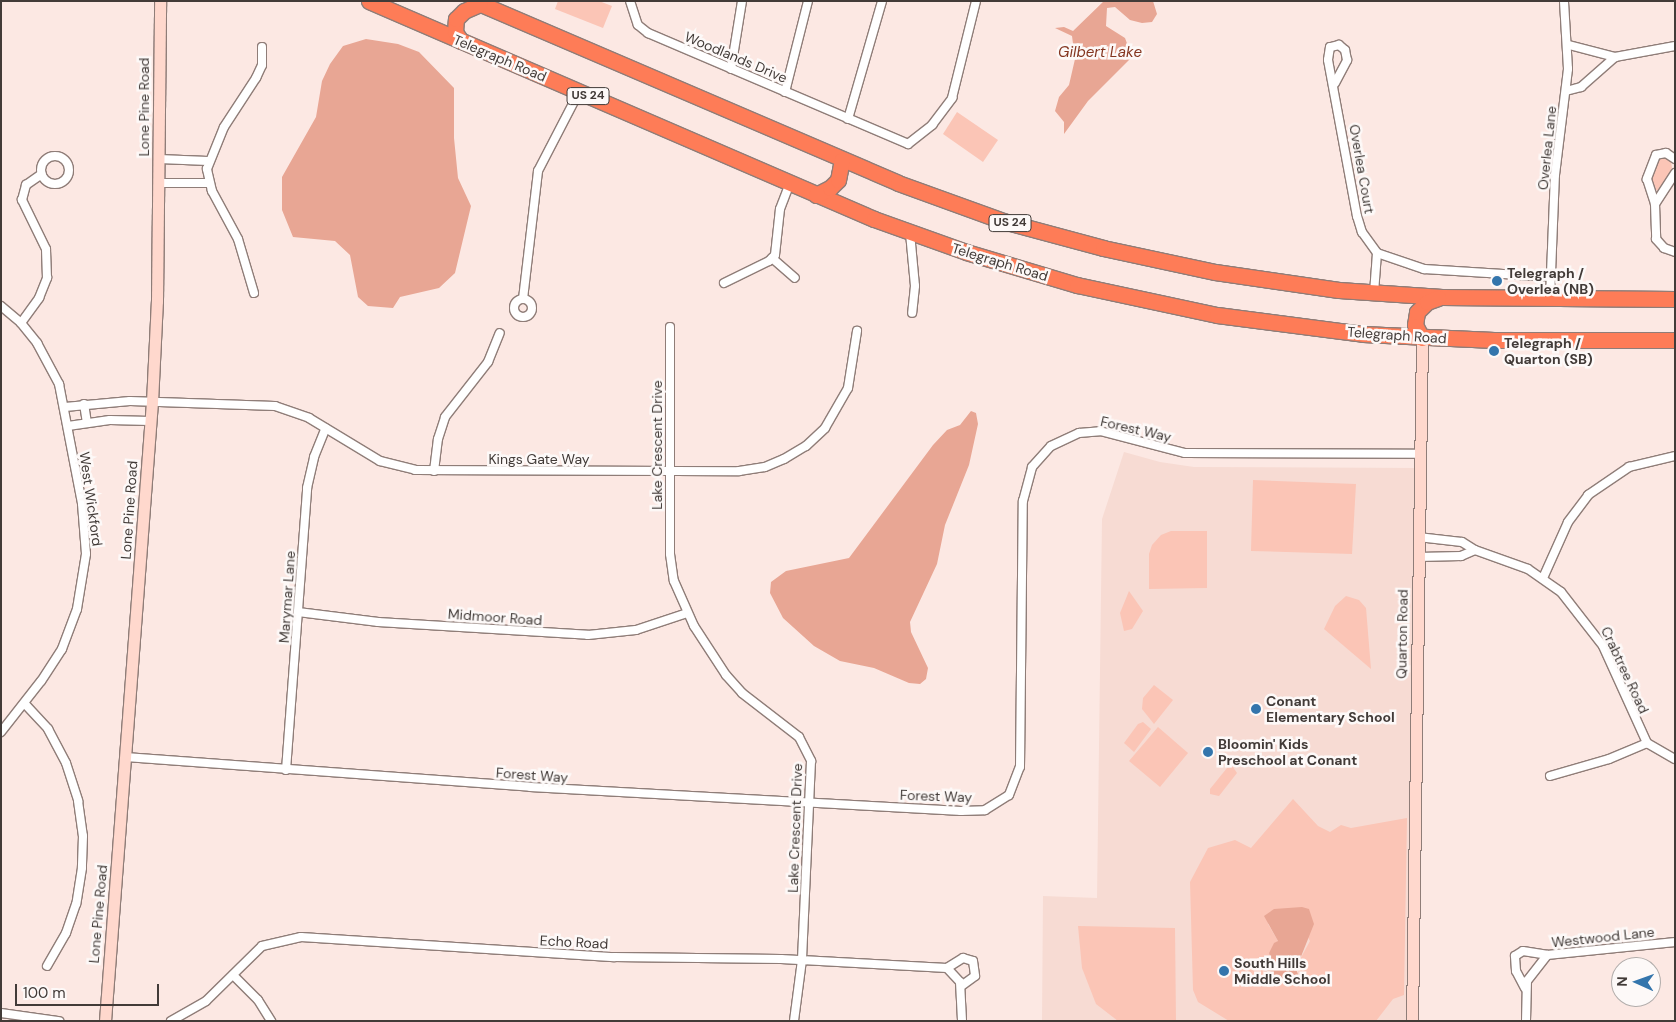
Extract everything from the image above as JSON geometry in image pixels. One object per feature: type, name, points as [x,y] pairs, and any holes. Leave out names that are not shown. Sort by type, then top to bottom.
[{"type":"highway","name":"Telegraph Road","points":[[369,1],[790,184],[910,233],[1033,273],[1179,308],[1297,327],[1422,338],[1675,340]]},
{"type":"highway","points":[[386,9],[399,1]]},
{"type":"highway","points":[[461,41],[455,32],[456,19],[477,2]]},
{"type":"highway","name":"US 24","points":[[477,2],[842,160],[963,207],[1103,248],[1254,279],[1374,293],[1442,297],[1675,299]]},
{"type":"highway","points":[[816,194],[830,188],[838,180],[842,160]]},
{"type":"highway","points":[[1422,338],[1416,325],[1417,312],[1427,302],[1442,297]]},
{"type":"street","name":"Lone Pine Road","points":[[105,1021],[152,402],[159,183],[160,1]]},
{"type":"street","name":"Woodlands Drive","points":[[630,1],[638,25],[648,33],[902,143],[919,138],[952,98],[976,1]]},
{"type":"street","points":[[731,69],[742,1]]},
{"type":"street","points":[[785,92],[808,1]]},
{"type":"street","points":[[848,119],[882,1]]},
{"type":"street","name":"Overlea Lane","points":[[1550,298],[1555,175],[1566,91],[1569,45],[1564,1]]},
{"type":"street","points":[[1569,45],[1616,58],[1675,46]]},
{"type":"street","points":[[254,293],[235,229],[209,183],[208,162],[227,121],[256,78],[262,65],[262,47]]},
{"type":"street","points":[[1566,91],[1581,87],[1616,58]]},
{"type":"street","name":"Overlea Court","points":[[1334,83],[1357,216],[1362,232],[1377,253]]},
{"type":"street","points":[[523,299],[538,171],[579,92]]},
{"type":"street","points":[[1675,159],[1661,152],[1651,161],[1647,179],[1655,204],[1656,239],[1664,248],[1675,252]]},
{"type":"street","points":[[159,159],[208,162]]},
{"type":"street","points":[[1655,204],[1675,173]]},
{"type":"street","points":[[21,323],[39,298],[47,278],[46,249],[23,208],[22,200],[26,185],[42,174]]},
{"type":"street","points":[[159,183],[209,183]]},
{"type":"street","points":[[724,283],[772,258],[777,246],[780,209],[790,184]]},
{"type":"street","points":[[910,233],[915,286],[912,313]]},
{"type":"street","points":[[1374,293],[1377,253],[1424,269],[1551,277]]},
{"type":"street","points":[[772,258],[795,278]]},
{"type":"street","name":"West Wickford","points":[[1,306],[21,323],[49,362],[64,407],[84,521],[85,572],[78,609],[62,649],[25,704],[1,732]]},
{"type":"street","name":"Lake Crescent Drive","points":[[670,327],[670,564],[687,613],[708,650],[734,685],[791,730],[805,745],[812,767],[802,960],[794,1021]]},
{"type":"street","name":"Kings Gate Way","points":[[64,407],[84,404],[152,402],[275,406],[326,428],[369,457],[390,466],[434,471],[669,472],[758,468],[784,459],[806,446],[825,428],[845,397],[852,376],[857,331]]},
{"type":"street","points":[[434,471],[438,439],[445,417],[488,362],[500,333]]},
{"type":"street","name":"Quarton Road","points":[[1412,1021],[1422,338]]},
{"type":"street","points":[[84,404],[87,423]]},
{"type":"street","points":[[68,426],[87,423],[150,421]]},
{"type":"street","name":"Marymar Lane","points":[[286,770],[307,488],[314,457],[326,428]]},
{"type":"street","name":"Forest Way","points":[[126,757],[286,770],[811,803],[969,811],[992,807],[1009,795],[1020,762],[1024,491],[1032,467],[1056,442],[1079,433],[1100,431],[1185,453],[1419,454]]},
{"type":"street","points":[[1543,578],[1568,522],[1588,495],[1629,467],[1675,456]]},
{"type":"street","name":"Crabtree Road","points":[[1418,537],[1453,539],[1475,550],[1510,560],[1543,578],[1560,592],[1594,631],[1647,743]]},
{"type":"street","points":[[1418,557],[1461,556],[1475,550]]},
{"type":"street","name":"Midmoor Road","points":[[298,612],[378,622],[588,635],[627,632],[687,613]]},
{"type":"street","points":[[25,704],[48,729],[66,762],[78,801],[84,836],[82,868],[74,912],[47,966]]},
{"type":"street","points":[[1550,776],[1609,759],[1647,743],[1675,759]]},
{"type":"street","name":"Echo Road","points":[[171,1021],[198,1007],[262,946],[301,938],[614,956],[802,960],[947,968]]},
{"type":"street","name":"Westwood Lane","points":[[1525,988],[1534,970],[1547,955],[1675,942]]},
{"type":"street","points":[[1526,1021],[1525,988],[1516,971],[1515,956],[1523,951],[1547,955]]},
{"type":"street","points":[[962,986],[975,976],[973,961],[963,958],[947,968],[955,974],[962,986],[962,1021]]},
{"type":"street","points":[[233,975],[258,1000],[271,1021]]},
{"type":"street","points":[[1,1014],[59,1021]]},
{"type":"shaded area","points":[[558,1],[599,1],[612,6],[603,28],[555,9]]},
{"type":"shaded area","points":[[957,112],[998,140],[983,162],[943,134]]},
{"type":"shaded area","points":[[1662,157],[1671,161],[1672,168],[1661,190],[1656,190],[1651,176],[1657,160]]},
{"type":"shaded area","name":"Conant Elementary School","points":[[1124,452],[1160,462],[1194,467],[1418,468],[1406,1021],[1042,1021],[1043,896],[1097,898],[1102,519]]},
{"type":"shaded area","points":[[1253,480],[1356,484],[1352,554],[1251,551]]},
{"type":"shaded area","points":[[1171,531],[1207,531],[1207,588],[1149,589],[1149,554],[1152,545],[1161,535]]},
{"type":"shaded area","points":[[1129,591],[1143,611],[1132,629],[1124,631],[1120,613]]},
{"type":"shaded area","points":[[1346,596],[1359,600],[1366,608],[1371,669],[1324,629],[1335,606]]},
{"type":"shaded area","points":[[1154,685],[1173,700],[1154,724],[1142,709],[1143,698]]},
{"type":"shaded area","points":[[1143,722],[1151,729],[1134,752],[1124,743],[1138,724]]},
{"type":"shaded area","points":[[1158,727],[1188,753],[1160,787],[1129,761]]},
{"type":"shaded area","points":[[1233,767],[1237,773],[1219,796],[1210,794],[1210,789],[1227,768]]},
{"type":"shaded area","points":[[1293,799],[1318,826],[1330,832],[1341,825],[1351,828],[1407,818],[1404,995],[1393,999],[1376,1021],[1229,1021],[1198,1002],[1193,990],[1190,882],[1208,848],[1235,840],[1251,848]],"holes":[[[1292,908],[1310,941],[1298,963],[1299,976],[1286,977],[1279,982],[1265,980],[1271,960],[1269,953],[1278,941],[1268,924],[1279,911]]]},
{"type":"shaded area","points":[[1078,926],[1175,928],[1176,1021],[1118,1021],[1096,1004],[1082,968]]},
{"type":"water","name":"Gilbert Lake","points":[[1104,1],[1153,1],[1157,14],[1152,22],[1142,23],[1130,20],[1115,7],[1107,8],[1106,26],[1125,38],[1132,57],[1088,101],[1064,134],[1064,122],[1055,111],[1059,97],[1069,85],[1075,59],[1072,36],[1055,28],[1064,27],[1073,31]]},
{"type":"water","points":[[366,39],[398,44],[419,52],[454,88],[454,138],[458,178],[471,206],[455,273],[439,288],[400,297],[393,308],[368,306],[358,297],[350,255],[335,241],[293,237],[282,210],[282,177],[316,117],[322,81],[330,64],[343,46]]},
{"type":"water","points":[[971,411],[976,413],[978,424],[969,465],[945,525],[937,564],[910,622],[911,632],[928,668],[926,679],[920,684],[909,683],[874,668],[840,661],[814,646],[783,618],[770,593],[771,582],[786,571],[849,558],[933,445],[947,430],[960,425]]},
{"type":"water","points":[[1302,907],[1309,909],[1314,924],[1296,969],[1299,977],[1286,977],[1279,982],[1265,980],[1264,970],[1271,960],[1269,953],[1274,943],[1278,941],[1264,916],[1274,909]]},
{"type":"place","name":"Telegraph / Overlea (NB)","points":[[1497,281]]},
{"type":"place","name":"Telegraph / Quarton (SB)","points":[[1494,351]]},
{"type":"place","name":"Conant Elementary School","points":[[1256,709]]},
{"type":"place","name":"Bloomin' Kids Preschool at Conant","points":[[1208,752]]},
{"type":"place","name":"South Hills Middle School","points":[[1224,971]]}]
